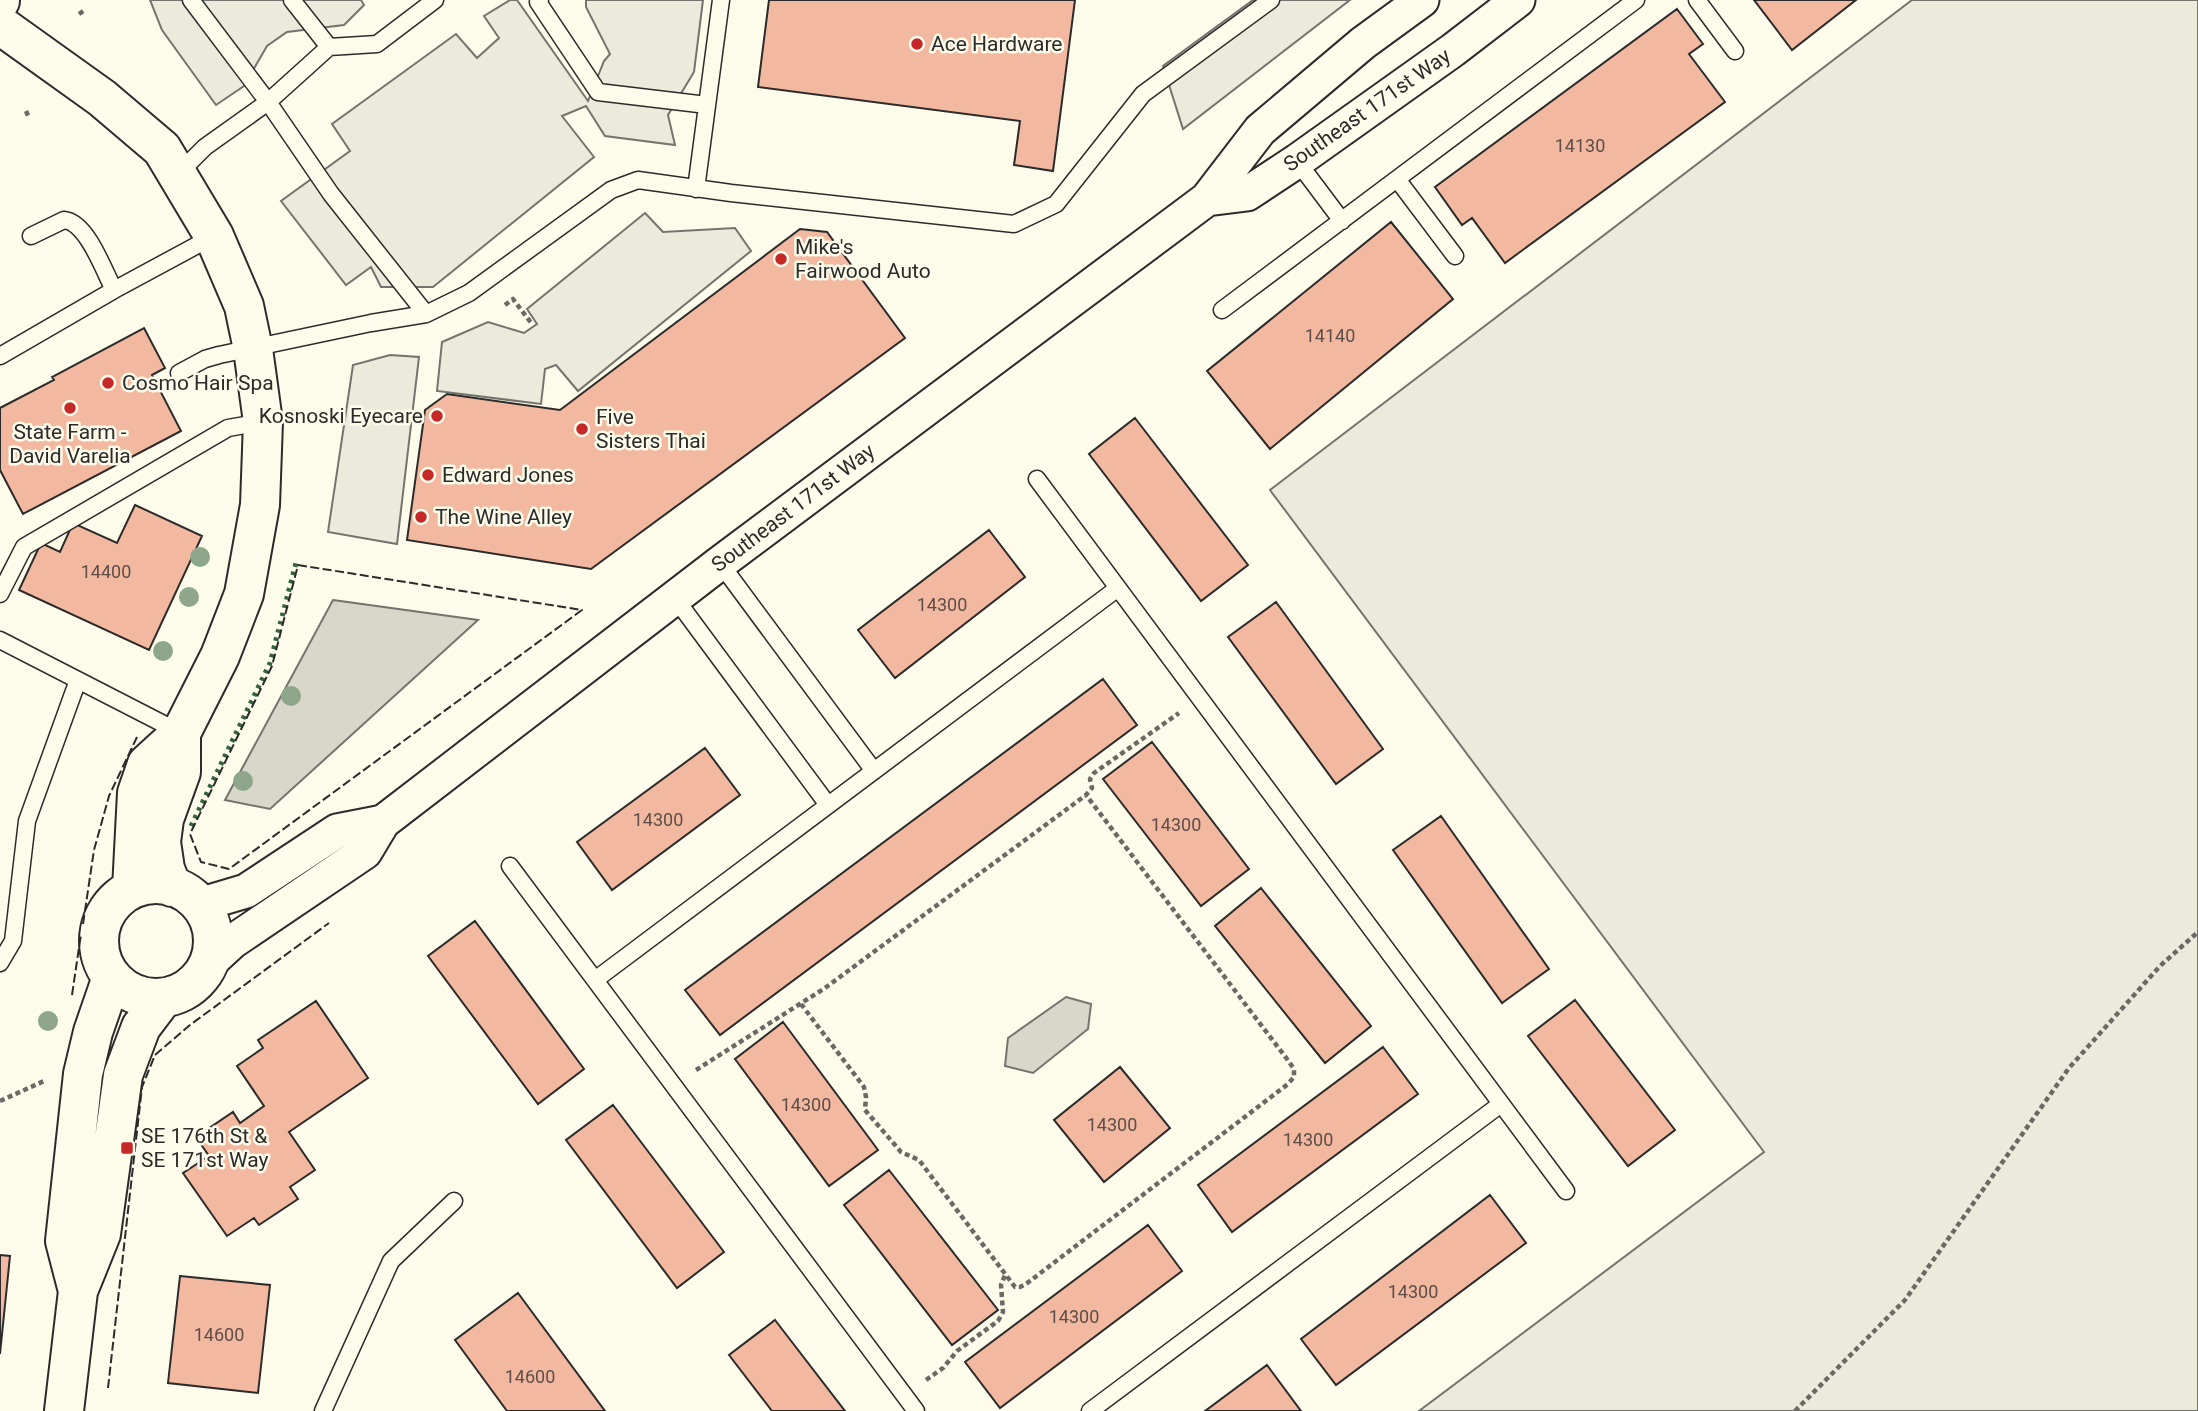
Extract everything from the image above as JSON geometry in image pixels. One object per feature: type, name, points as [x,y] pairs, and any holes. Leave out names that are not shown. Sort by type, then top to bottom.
[{"type":"street","name":"Southeast 171st Way","points":[[208,964],[232,942],[365,852],[383,822],[720,563],[1208,199],[1260,130],[1363,43],[1422,0]]},
{"type":"street","name":"Southeast 171st Way","points":[[1208,199],[1247,194],[1453,50],[1518,0]]},
{"type":"street","points":[[0,25],[109,104],[162,149],[215,236],[244,306],[253,349],[263,422],[260,505],[244,594],[220,656],[181,733],[147,764],[137,793],[132,889]]},
{"type":"street","points":[[181,733],[181,772],[164,819],[161,842],[165,869],[186,896]]},
{"type":"street","name":"Southeast 171st Way","points":[[186,896],[246,891],[337,831],[383,822]]},
{"type":"street","points":[[164,884],[186,896],[205,911],[211,927],[213,946],[208,964],[197,981],[182,992],[163,998],[144,997],[127,990],[112,977],[103,963],[99,946],[100,929],[106,913],[117,899],[132,889],[148,885],[164,884]]},
{"type":"street","points":[[78,1291],[65,1241],[82,1082],[87,1052],[112,977]]},
{"type":"street","points":[[64,1411],[78,1291],[101,1234],[122,1075],[141,1027],[163,998]]},
{"type":"lane","points":[[191,0],[268,102],[331,194],[426,314]]},
{"type":"lane","points":[[292,0],[329,47]]},
{"type":"lane","points":[[178,174],[205,148],[268,102],[329,47],[377,44],[435,0]]},
{"type":"lane","points":[[540,0],[538,2],[598,92],[707,105]]},
{"type":"lane","points":[[696,189],[721,0]]},
{"type":"lane","points":[[179,373],[205,359],[371,323],[426,314],[469,293],[611,190],[638,180],[696,189],[1014,224],[1056,204],[1143,94],[1271,0]]},
{"type":"lane","points":[[1222,310],[1636,0]]},
{"type":"lane","points":[[1697,0],[1735,51]]},
{"type":"lane","points":[[1297,161],[1342,221]]},
{"type":"lane","points":[[1397,179],[1455,256]]},
{"type":"lane","points":[[30,236],[64,220],[76,223],[83,231],[114,290]]},
{"type":"lane","points":[[0,356],[215,236]]},
{"type":"lane","points":[[0,594],[24,547],[228,428],[263,422]]},
{"type":"lane","points":[[1037,480],[1566,1191]]},
{"type":"lane","points":[[720,563],[874,771]]},
{"type":"lane","points":[[595,980],[1118,588]]},
{"type":"lane","points":[[675,598],[828,805]]},
{"type":"lane","points":[[0,640],[181,733]]},
{"type":"lane","points":[[0,962],[13,941],[27,821],[78,680]]},
{"type":"lane","points":[[510,866],[916,1411]]},
{"type":"lane","points":[[1090,1411],[1501,1104]]},
{"type":"lane","points":[[323,1411],[391,1261],[454,1201]]},
{"type":"path","points":[[79,14],[85,10]]},
{"type":"path","points":[[26,111],[29,118]]},
{"type":"path","points":[[505,305],[513,299],[532,324]]},
{"type":"path","points":[[673,1086],[726,1049],[825,988],[1086,794],[1092,788],[1090,779],[1094,773],[1200,699]]},
{"type":"path","points":[[801,1004],[863,1087],[866,1097],[865,1110],[901,1152],[919,1160],[1015,1287],[1026,1284],[1294,1077],[1294,1069],[1287,1059],[1086,794]]},
{"type":"path","points":[[1795,1411],[1905,1300],[2069,1068],[2160,967],[2198,932]]},
{"type":"path","points":[[0,1101],[49,1079]]},
{"type":"path","points":[[904,1396],[943,1368],[957,1351],[998,1321],[1003,1312],[1001,1285],[1006,1275]]},
{"type":"shaded area","points":[[150,0],[361,0],[364,5],[344,25],[287,32],[267,46],[244,86],[216,105],[162,30]]},
{"type":"shaded area","points":[[510,0],[517,0],[588,101],[604,61],[610,54],[586,7],[586,0],[703,0],[694,72],[668,115],[675,145],[605,136],[586,106],[562,116],[594,157],[433,287],[381,287],[371,267],[346,285],[281,201],[350,151],[332,124],[456,34],[477,58],[499,38],[484,16]]},
{"type":"shaded area","points":[[1253,0],[1350,0],[1183,129],[1163,66]]},
{"type":"shaded area","points":[[1912,0],[2198,0],[2198,1411],[1419,1411],[1764,1152],[1270,490]]},
{"type":"shaded area","points":[[645,213],[663,232],[735,228],[751,251],[578,391],[556,365],[545,369],[541,404],[437,391],[442,342],[488,322],[524,333],[537,324],[527,309]]},
{"type":"shaded area","points":[[390,355],[419,357],[397,544],[328,532],[353,365]]},
{"type":"shaded area","points":[[333,600],[478,620],[270,809],[225,800]]},
{"type":"shaded area","points":[[1066,997],[1091,1004],[1088,1029],[1033,1073],[1005,1066],[1008,1038]]},
{"type":"building","name":"Ace Hardware","points":[[769,0],[1075,0],[1053,171],[1014,165],[1020,121],[758,87]]},
{"type":"building","points":[[1754,0],[1856,0],[1792,50]]},
{"type":"building","points":[[1677,9],[1703,44],[1689,54],[1725,102],[1505,263],[1472,218],[1462,225],[1435,187]]},
{"type":"building","points":[[1391,222],[1453,299],[1270,449],[1207,371]]},
{"type":"building","points":[[800,229],[827,232],[905,338],[591,569],[407,540],[425,410],[447,394],[560,410]]},
{"type":"building","points":[[144,328],[165,368],[152,375],[181,431],[23,514],[0,470],[0,408]]},
{"type":"building","points":[[1135,418],[1248,565],[1201,601],[1089,454]]},
{"type":"building","points":[[135,505],[202,536],[149,650],[19,590],[41,543],[60,552],[73,523],[117,543]]},
{"type":"building","points":[[989,530],[1025,577],[895,678],[858,630]]},
{"type":"building","points":[[1276,602],[1383,749],[1336,784],[1228,637]]},
{"type":"building","points":[[1103,679],[1137,725],[720,1035],[685,990]]},
{"type":"building","points":[[1152,742],[1249,869],[1201,906],[1103,779]]},
{"type":"building","points":[[705,748],[740,795],[612,890],[577,842]]},
{"type":"building","points":[[1441,816],[1549,969],[1502,1003],[1393,850]]},
{"type":"building","points":[[1261,888],[1371,1026],[1325,1063],[1215,926]]},
{"type":"building","points":[[475,921],[584,1069],[538,1104],[428,956]]},
{"type":"building","points":[[1575,1000],[1675,1130],[1628,1166],[1528,1036]]},
{"type":"building","points":[[316,1001],[368,1078],[289,1132],[315,1170],[290,1187],[298,1199],[259,1225],[254,1218],[227,1236],[183,1173],[209,1156],[196,1137],[233,1112],[240,1123],[264,1106],[237,1066],[263,1048],[258,1040]]},
{"type":"building","points":[[783,1022],[878,1150],[829,1186],[735,1059]]},
{"type":"building","points":[[1383,1047],[1418,1094],[1232,1232],[1198,1185]]},
{"type":"building","points":[[1120,1067],[1170,1128],[1104,1182],[1054,1120]]},
{"type":"building","points":[[613,1105],[724,1252],[677,1288],[566,1140]]},
{"type":"building","points":[[889,1170],[998,1310],[952,1345],[844,1205]]},
{"type":"building","points":[[1490,1195],[1526,1243],[1336,1385],[1301,1339]]},
{"type":"building","points":[[1148,1225],[1182,1271],[1000,1408],[965,1362]]},
{"type":"building","points":[[0,1255],[10,1256],[0,1354]]},
{"type":"building","points":[[180,1276],[270,1285],[258,1393],[168,1383]]},
{"type":"building","points":[[518,1293],[605,1411],[507,1411],[455,1340]]},
{"type":"building","points":[[775,1320],[845,1411],[772,1411],[729,1355]]},
{"type":"building","points":[[1267,1365],[1301,1411],[1205,1411]]},
{"type":"hedge","points":[[191,826],[270,663],[296,563]]},
{"type":"fence","points":[[298,565],[582,610],[229,869],[201,862],[190,834],[272,666],[298,565]]},
{"type":"fence","points":[[83,924],[94,850],[109,796],[137,737]]},
{"type":"fence","points":[[108,1388],[142,1087],[155,1055],[190,1025],[329,923]]},
{"type":"fence","points":[[72,995],[81,934]]},
{"type":"place","name":"Ace Hardware","points":[[917,44]]},
{"type":"place","name":"Mike's Fairwood Auto","points":[[781,259]]},
{"type":"place","name":"Cosmo Hair Spa","points":[[108,383]]},
{"type":"place","name":"State Farm - David Varelia","points":[[70,408]]},
{"type":"place","name":"Kosnoski Eyecare","points":[[437,416]]},
{"type":"place","name":"Five Sisters Thai","points":[[582,429]]},
{"type":"place","name":"Edward Jones","points":[[428,475]]},
{"type":"place","name":"The Wine Alley","points":[[421,517]]},
{"type":"place","name":"SE 176th St & SE 171st Way","points":[[127,1148]]}]
